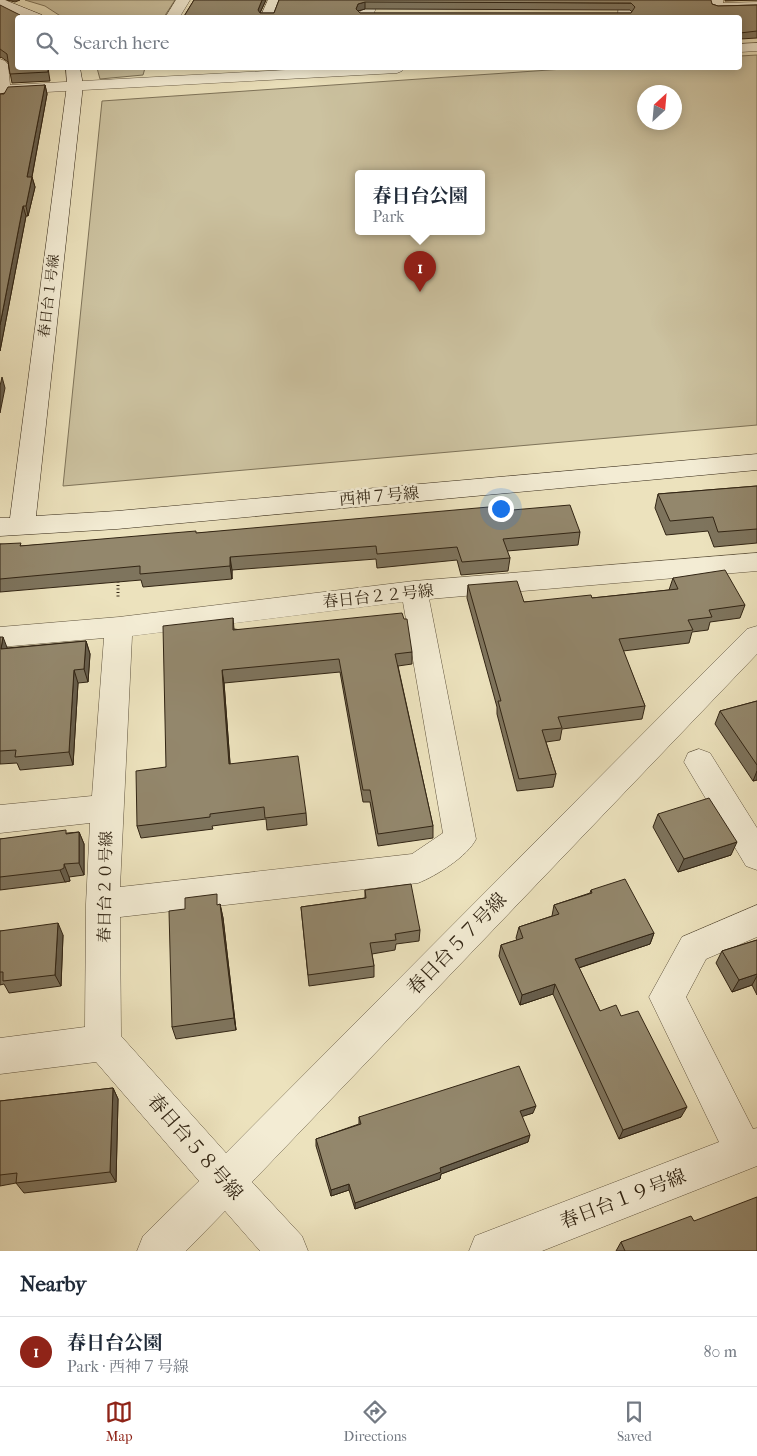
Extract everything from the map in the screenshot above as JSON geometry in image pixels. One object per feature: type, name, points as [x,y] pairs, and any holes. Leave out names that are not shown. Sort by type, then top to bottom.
[{"type":"street","points":[[174,15],[183,0]]},
{"type":"street","points":[[268,15],[275,0]]},
{"type":"street","points":[[365,15],[372,0]]},
{"type":"street","points":[[622,15],[626,0]]},
{"type":"street","points":[[716,0],[717,7],[757,6]]},
{"type":"street","points":[[0,3],[30,15]]},
{"type":"street","points":[[742,48],[757,47]]},
{"type":"street","points":[[0,64],[1,92],[74,76],[292,70]]},
{"type":"street","name":"春日台１号線","points":[[11,526],[74,76]]},
{"type":"street","name":"西神７号線","points":[[11,526],[117,520],[757,462]]},
{"type":"street","name":"春日台２２号線","points":[[0,637],[119,627],[414,591],[757,562]]},
{"type":"street","points":[[103,904],[418,868],[460,840],[414,591]]},
{"type":"street","name":"春日台２０号線","points":[[103,1043],[103,904],[107,808],[119,627]]},
{"type":"street","name":"春日台５７号線","points":[[158,1251],[757,636]]},
{"type":"street","points":[[699,762],[757,856]]},
{"type":"street","points":[[0,819],[107,808]]},
{"type":"street","points":[[751,1150],[666,997],[694,948],[757,921]]},
{"type":"street","points":[[0,1056],[103,1043]]},
{"type":"street","name":"春日台５８号線","points":[[103,1043],[287,1251]]},
{"type":"street","name":"春日台１９号線","points":[[490,1251],[751,1150]]},
{"type":"path","points":[[117,520],[119,627]]},
{"type":"shaded area","points":[[25,0],[175,0],[165,15],[59,15],[45,6]]},
{"type":"shaded area","points":[[757,55],[757,425],[63,486],[102,101],[549,70],[742,70],[742,56]]},
{"type":"shaded area","points":[[98,70],[144,70],[143,75],[100,79]]},
{"type":"building","points":[[194,0],[262,0],[258,10],[260,13],[274,13],[279,0],[711,0],[712,4],[718,6],[757,5],[757,31],[742,33],[742,15],[185,15]],"holes":[[[365,2],[631,3],[635,7],[631,13],[360,13],[356,9],[358,4]]]},
{"type":"building","points":[[0,5],[20,15],[15,15],[15,70],[48,70],[48,72],[10,74],[7,54],[0,49]]},
{"type":"building","points":[[45,85],[27,177],[32,177],[26,206],[23,206],[0,325],[0,94],[4,94],[8,87]]},
{"type":"building","points":[[757,486],[757,529],[718,532],[713,517],[670,521],[658,494]]},
{"type":"building","points":[[570,505],[580,532],[503,539],[510,558],[462,562],[457,547],[377,554],[376,546],[230,557],[230,566],[140,574],[140,566],[0,579],[0,544],[21,543],[20,546],[196,531],[196,533],[500,506],[501,511]]},
{"type":"building","points":[[725,570],[745,605],[709,610],[712,617],[688,620],[693,630],[619,639],[645,706],[558,717],[562,728],[542,730],[556,774],[519,779],[498,701],[501,701],[468,585],[517,581],[524,602],[591,595],[592,598],[678,589],[673,578]]},
{"type":"building","points":[[402,613],[404,619],[407,619],[412,652],[395,654],[433,826],[378,834],[370,790],[363,790],[339,659],[222,670],[229,764],[298,756],[306,813],[265,818],[264,807],[210,814],[210,817],[137,826],[136,771],[166,767],[163,626],[233,618],[233,630]]},
{"type":"building","points":[[0,637],[3,637],[1,649],[86,641],[84,669],[74,670],[69,752],[15,757],[16,750],[0,751]]},
{"type":"building","points":[[757,701],[757,765],[720,711]]},
{"type":"building","points":[[709,798],[737,842],[684,859],[658,814]]},
{"type":"building","points":[[66,830],[66,834],[79,832],[79,863],[64,864],[64,868],[60,870],[0,877],[0,839]]},
{"type":"building","points":[[625,879],[654,933],[575,959],[600,1011],[616,1005],[621,1016],[638,1011],[687,1107],[623,1130],[555,984],[522,995],[501,945],[523,938],[519,927],[559,914],[554,905],[592,893],[591,890]]},
{"type":"building","points":[[411,884],[420,930],[395,934],[396,940],[370,943],[374,966],[308,975],[301,907],[366,898],[365,890]]},
{"type":"building","points":[[217,894],[217,905],[220,904],[234,1018],[172,1027],[169,911],[185,909],[185,898]]},
{"type":"building","points":[[58,923],[55,975],[3,981],[3,972],[0,972],[0,931]]},
{"type":"building","points":[[757,940],[757,974],[739,980],[722,951]]},
{"type":"building","points":[[519,1066],[536,1106],[520,1111],[530,1135],[440,1168],[441,1172],[355,1203],[349,1184],[331,1190],[316,1139],[361,1124],[359,1117]]},
{"type":"building","points":[[113,1088],[110,1172],[16,1183],[17,1173],[0,1175],[0,1101]]},
{"type":"building","points":[[757,1197],[757,1251],[625,1251],[621,1242],[691,1216],[694,1221]]},
{"type":"place","name":"春日台公園","points":[[420,292]]}]
